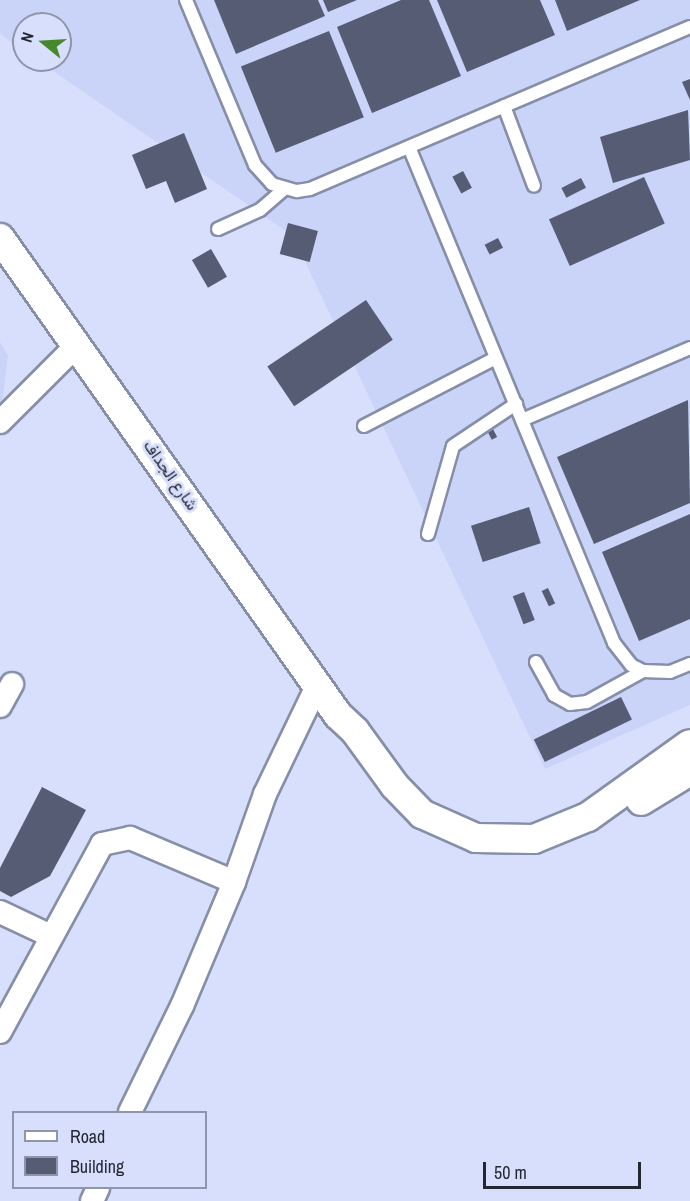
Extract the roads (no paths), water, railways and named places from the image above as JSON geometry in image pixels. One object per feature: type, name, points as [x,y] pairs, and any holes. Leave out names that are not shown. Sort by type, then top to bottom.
[{"type":"street","name":"شارع الجداف","points":[[0,238],[338,715]]},
{"type":"street","points":[[0,422],[77,345]]},
{"type":"street","points":[[0,706],[12,684]]},
{"type":"street","points":[[131,1111],[182,1006],[234,882],[265,794],[317,686]]},
{"type":"street","points":[[338,715],[355,731],[395,786],[422,814],[457,832],[495,842],[534,839],[571,827],[690,744]]},
{"type":"street","points":[[338,715],[350,740],[397,810],[430,838],[470,854],[513,858],[556,848],[690,771]]},
{"type":"street","points":[[0,1032],[96,852],[111,840],[130,838],[234,882]]},
{"type":"street","points":[[0,912],[51,936]]},
{"type":"lane","points":[[186,0],[255,165],[272,184],[284,189],[310,189],[690,27]]},
{"type":"lane","points":[[504,106],[534,186]]},
{"type":"lane","points":[[409,147],[614,644],[631,664],[643,671],[670,672],[690,664]]},
{"type":"lane","points":[[218,229],[260,210],[284,189]]},
{"type":"lane","points":[[522,420],[690,348]]},
{"type":"lane","points":[[364,426],[496,358]]},
{"type":"lane","points":[[428,534],[453,446],[516,404]]},
{"type":"lane","points":[[536,662],[554,695],[570,704],[587,702],[643,671]]}]
